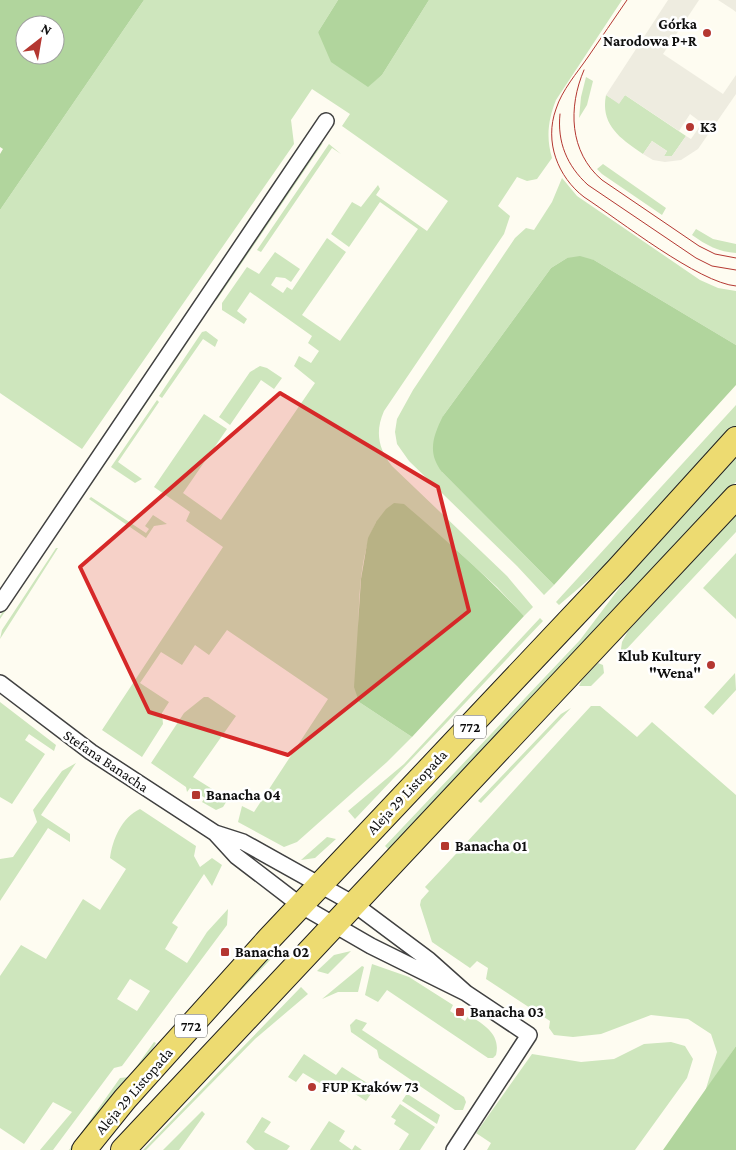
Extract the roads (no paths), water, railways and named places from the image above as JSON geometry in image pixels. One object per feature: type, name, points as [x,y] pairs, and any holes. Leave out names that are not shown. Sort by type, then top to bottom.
[{"type":"main road","name":"Aleja 29 Listopada","points":[[84,1150],[125,1098],[300,905],[585,605],[736,439]]},
{"type":"main road","name":"Aleja 29 Listopada","points":[[123,1150],[333,925],[505,746],[736,498]]},
{"type":"street","points":[[0,604],[326,121]]},
{"type":"street","name":"Stefana Banacha","points":[[0,684],[90,752],[215,833],[239,858],[300,905],[333,925],[466,993]]},
{"type":"street","name":"Stefana Banacha","points":[[215,833],[244,842],[354,904],[429,960],[466,993]]},
{"type":"street","points":[[454,1150],[529,1035],[466,993]]},
{"type":"tram line","points":[[627,0],[562,95],[553,121],[552,134],[556,158],[567,179],[584,197],[681,263],[720,282],[736,286]]},
{"type":"tram line","points":[[584,70],[575,99],[574,114],[578,143],[591,169],[602,180],[699,246],[715,254],[736,258]]},
{"type":"tram line","points":[[560,114],[560,134],[565,153],[574,170],[588,185],[696,258],[712,266],[736,270]]},
{"type":"place","name":"Górka Narodowa P+R","points":[[707,33]]},
{"type":"place","name":"K3","points":[[690,127]]},
{"type":"place","name":"Klub Kultury \"Wena\"","points":[[711,665]]},
{"type":"place","name":"Banacha 04","points":[[196,795]]},
{"type":"place","name":"Banacha 01","points":[[445,846]]},
{"type":"place","name":"Banacha 02","points":[[225,952]]},
{"type":"place","name":"Banacha 03","points":[[460,1012]]},
{"type":"place","name":"FUP Kraków 73","points":[[312,1087]]}]
